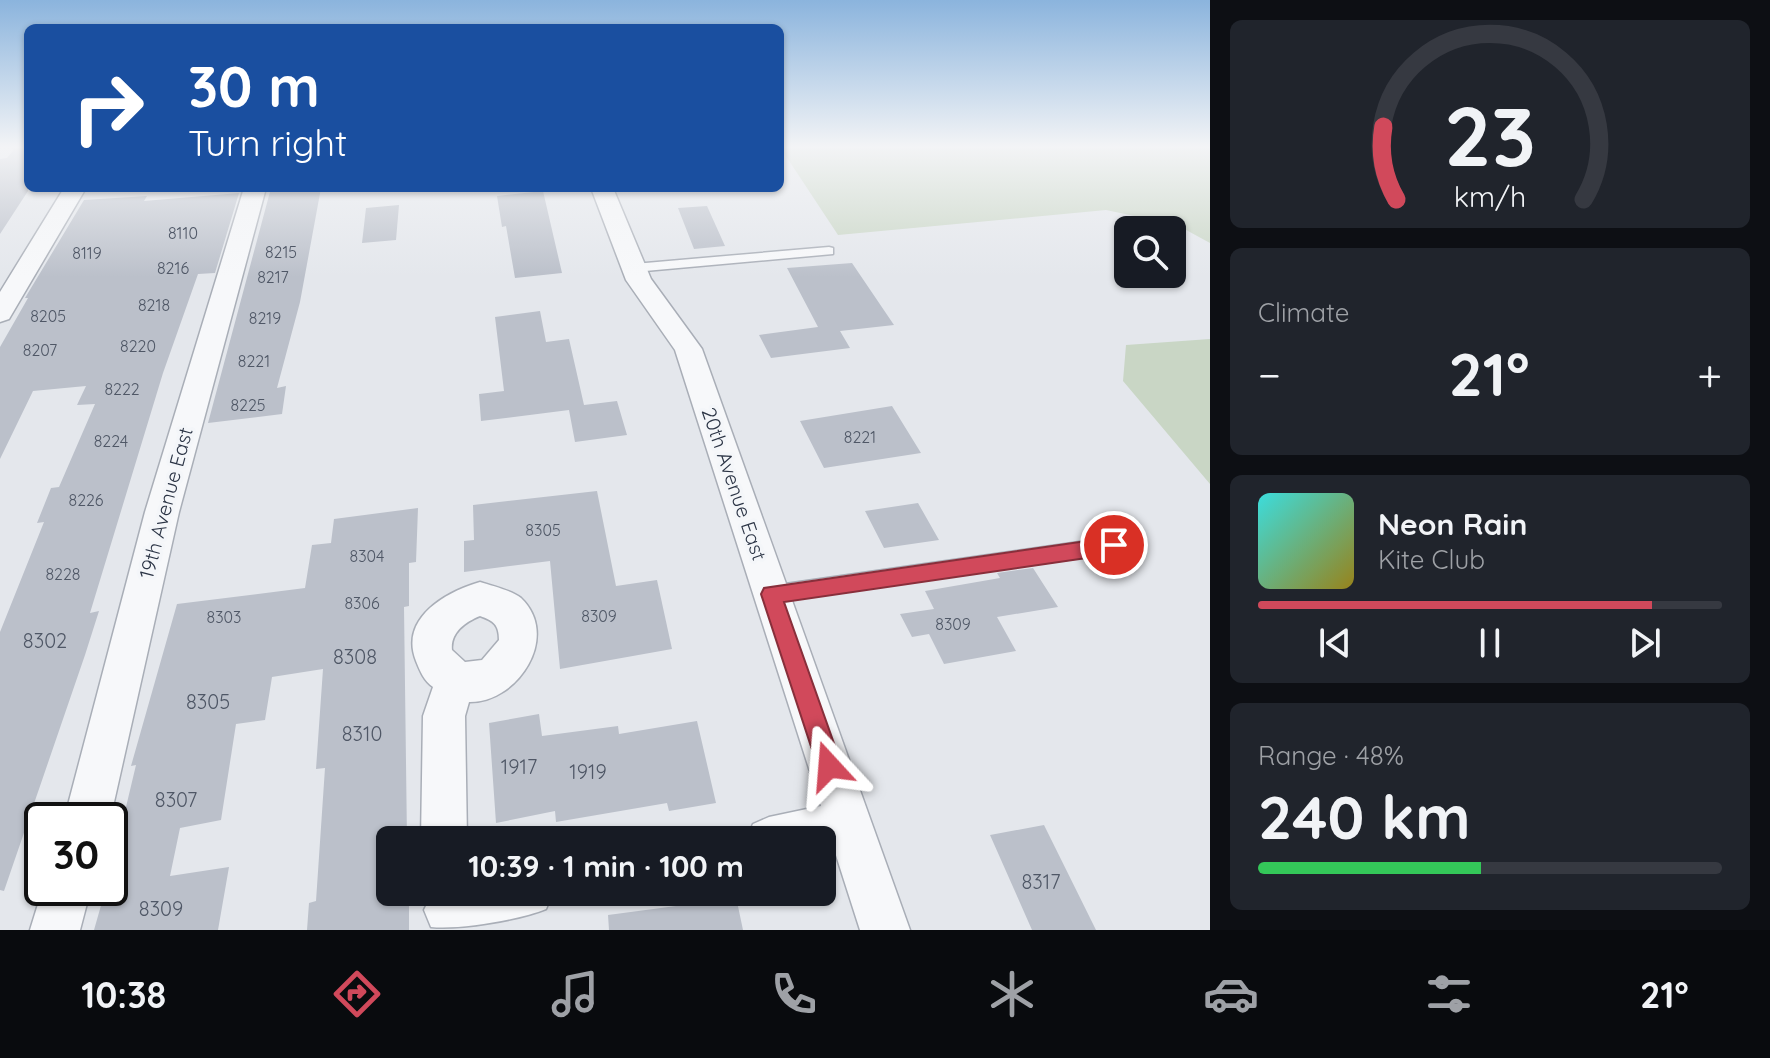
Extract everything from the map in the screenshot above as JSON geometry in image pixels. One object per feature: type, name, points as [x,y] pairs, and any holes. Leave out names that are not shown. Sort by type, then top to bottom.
[{"type":"street","points":[[0,313],[73,192]]},
{"type":"street","name":"19th Avenue East","points":[[91,802],[162,512],[254,192]]},
{"type":"street","name":"20th Avenue East","points":[[604,192],[639,280],[688,349],[885,930]]},
{"type":"street","points":[[444,826],[444,716],[456,679]]},
{"type":"street","points":[[835,826],[849,823]]},
{"type":"street","points":[[55,930],[62,906]]},
{"type":"street","points":[[448,911],[469,906]]},
{"type":"lane","points":[[634,268],[829,251]]},
{"type":"lane","points":[[771,594],[1114,545]]},
{"type":"green space","points":[[809,190],[1210,190],[1210,243],[1186,230],[1186,216],[1134,216],[1106,210],[838,235]]},
{"type":"green space","points":[[1210,339],[1210,484],[1123,381],[1126,345]]},
{"type":"building","points":[[0,190],[27,192],[0,234]]},
{"type":"building","points":[[270,192],[320,192],[300,302],[277,388],[286,386],[282,414],[208,423]]},
{"type":"building","points":[[543,192],[562,273],[515,278],[497,196]]},
{"type":"building","points":[[239,193],[215,273],[198,274],[163,373],[90,613],[99,611],[35,802],[24,802],[24,833],[4,891],[0,890],[0,632],[44,522],[37,523],[51,488],[59,487],[95,404],[77,405],[86,386],[33,391],[0,459],[0,347],[28,298],[25,298],[84,200],[147,196],[144,201]]},
{"type":"building","points":[[399,205],[396,240],[362,243],[366,208]]},
{"type":"building","points":[[707,206],[725,246],[694,249],[678,208]]},
{"type":"building","points":[[852,263],[894,325],[840,331],[850,348],[771,358],[759,335],[818,327],[787,268]]},
{"type":"building","points":[[540,311],[546,342],[569,339],[584,405],[617,401],[627,435],[575,442],[569,410],[481,421],[479,394],[504,391],[495,317]]},
{"type":"building","points":[[892,406],[921,453],[824,468],[800,421]]},
{"type":"building","points":[[597,491],[616,586],[657,580],[672,649],[560,669],[550,561],[464,572],[464,541],[474,540],[473,505]]},
{"type":"building","points":[[918,503],[939,540],[884,548],[865,511]]},
{"type":"building","points":[[418,508],[416,562],[409,563],[409,606],[404,607],[407,826],[376,826],[376,906],[409,906],[409,930],[307,930],[309,903],[316,901],[325,768],[316,769],[323,669],[272,677],[265,720],[236,724],[221,820],[180,828],[170,876],[229,867],[218,930],[94,930],[101,906],[128,906],[127,802],[136,765],[131,766],[177,604],[305,588],[312,545],[331,543],[334,519]]},
{"type":"building","points":[[1033,568],[1058,607],[997,617],[1016,651],[944,664],[929,634],[912,637],[900,614],[934,609],[925,591],[1000,578],[997,573]]},
{"type":"building","points":[[539,714],[542,736],[618,726],[619,734],[697,721],[716,803],[669,811],[667,803],[556,822],[555,811],[496,823],[489,723]]},
{"type":"building","points":[[1044,825],[1096,930],[1032,930],[990,835]]},
{"type":"building","points":[[676,906],[738,906],[743,930],[609,930],[608,915]]},
{"type":"route","points":[[829,766],[771,594],[1114,545]]}]
